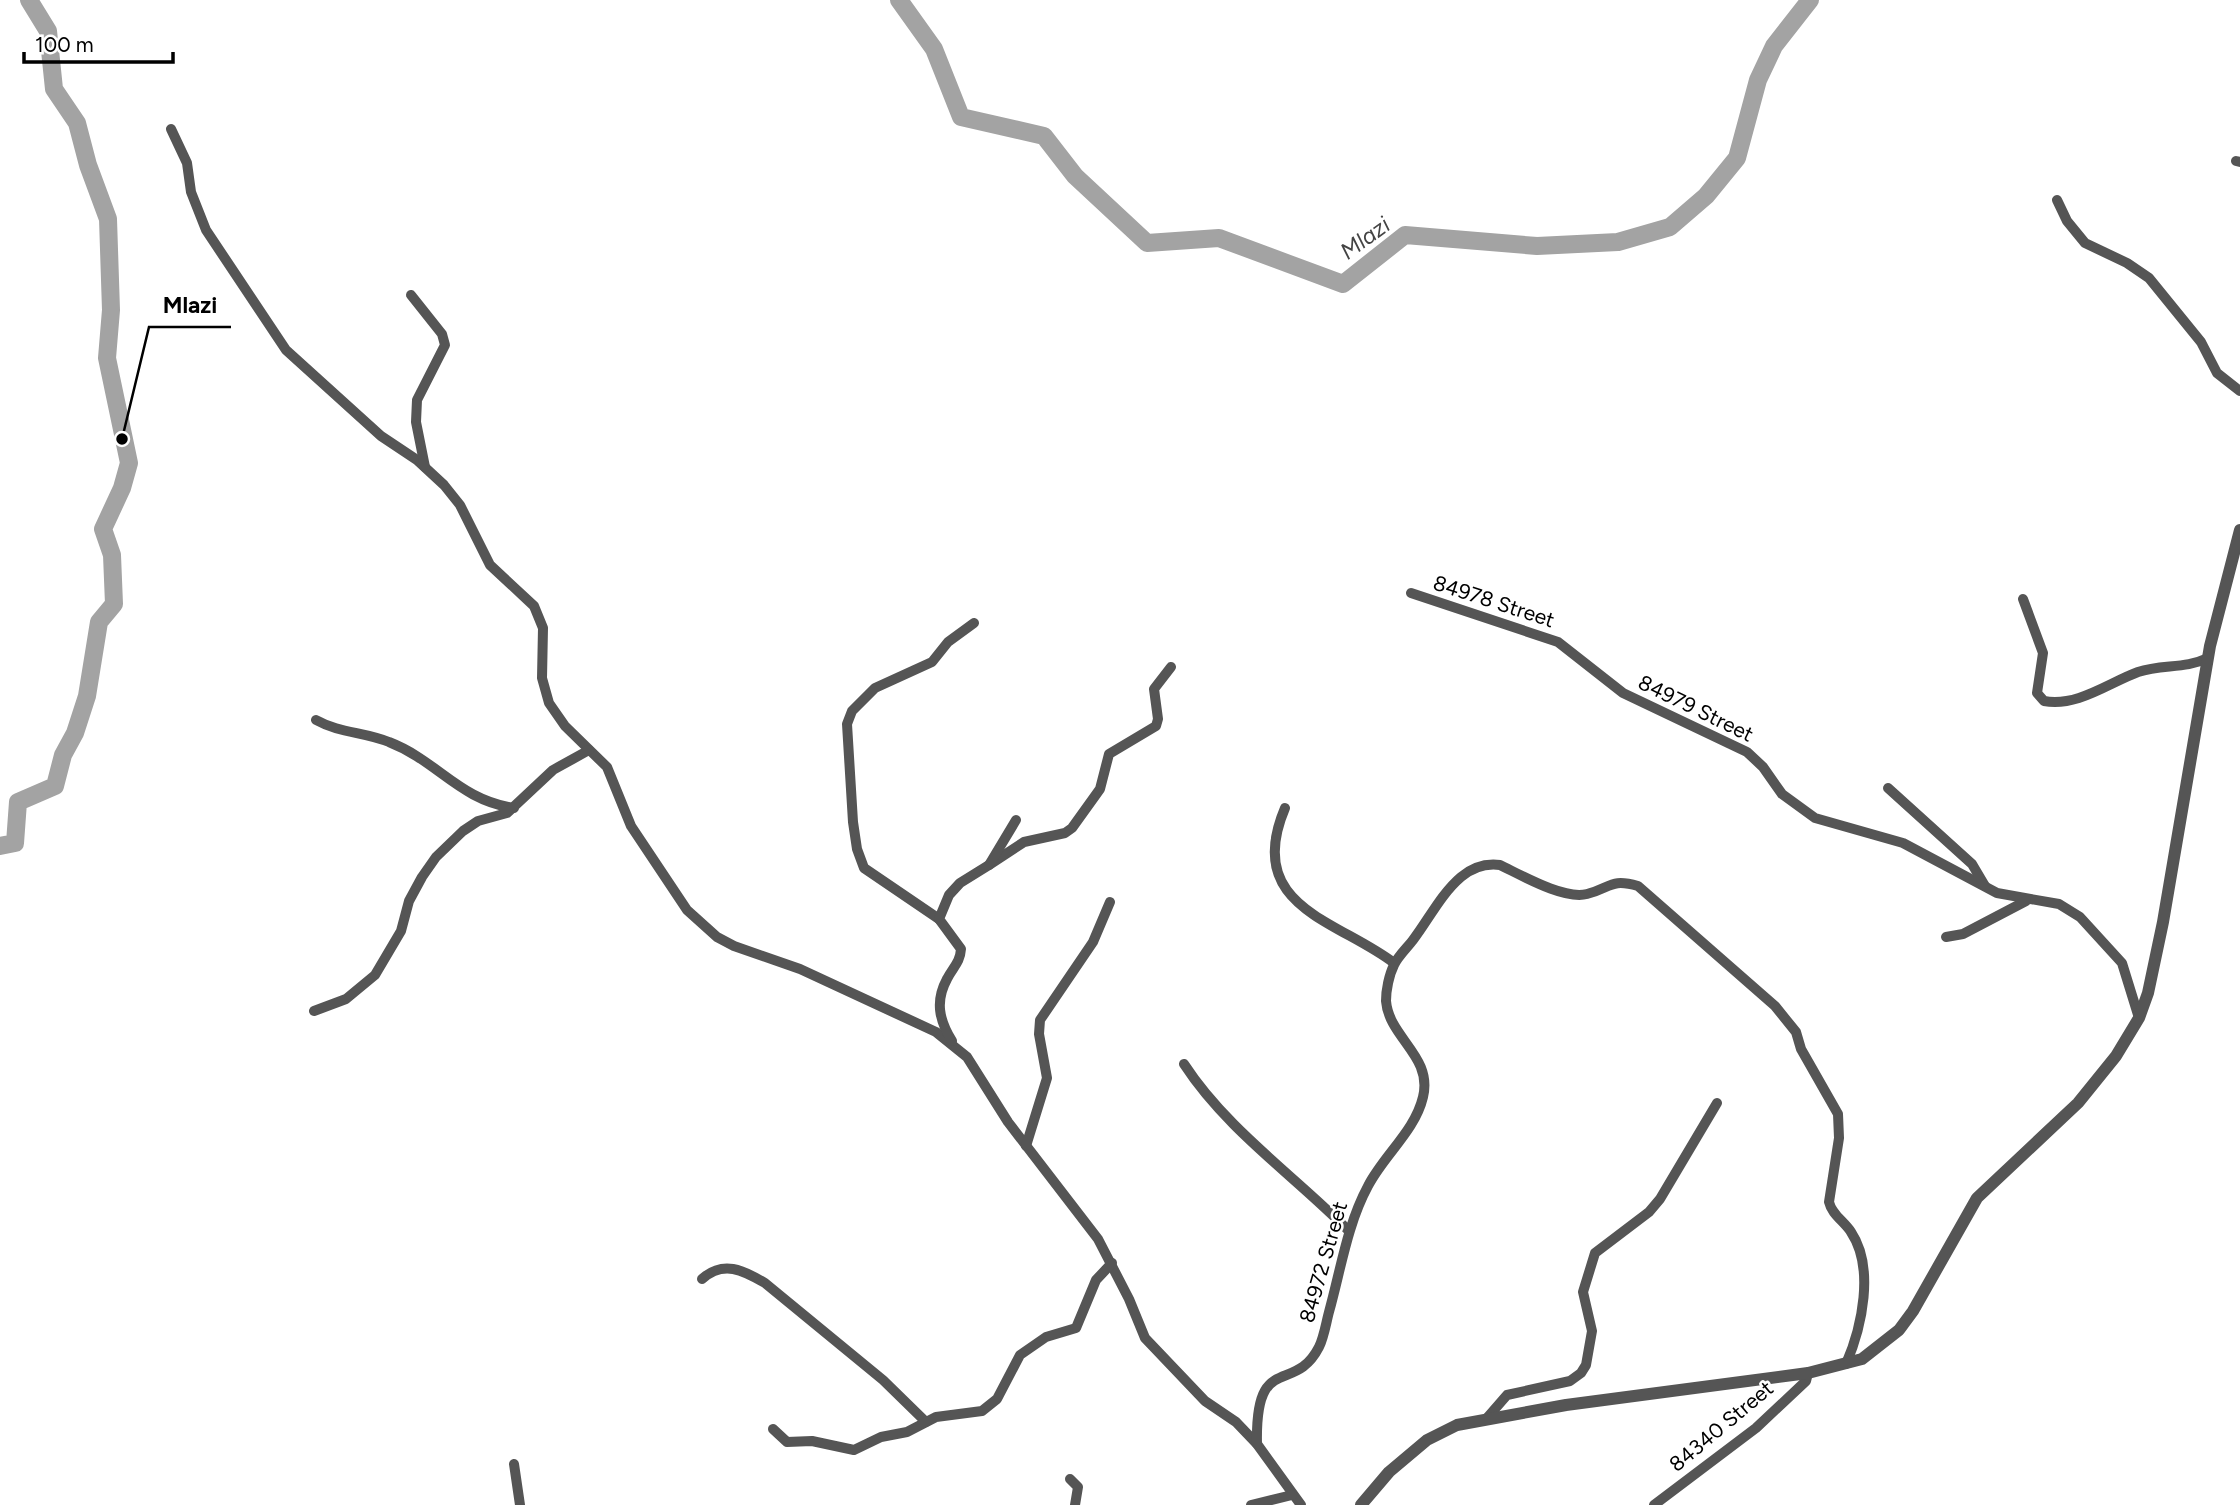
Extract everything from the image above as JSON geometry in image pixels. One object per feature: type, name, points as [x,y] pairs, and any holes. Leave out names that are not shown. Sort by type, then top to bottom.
[{"type":"street","points":[[171,129],[187,163],[191,192],[206,230],[286,351],[381,436],[425,467],[454,496],[490,565],[534,606],[544,636],[543,689],[549,703],[565,726],[607,767],[631,826],[687,911],[704,927],[734,946],[768,956],[870,1000],[936,1032],[954,1044]]},
{"type":"street","points":[[2057,200],[2067,221],[2085,243],[2117,258],[2149,278],[2201,342],[2217,373],[2240,391]]},
{"type":"street","points":[[411,295],[442,334],[445,345],[417,400],[416,422],[425,467]]},
{"type":"street","points":[[1361,1505],[1390,1472],[1427,1440],[1457,1424],[1808,1373],[1862,1359],[1899,1330],[1913,1311],[1977,1198],[2078,1103],[2116,1056],[2138,1018],[2148,993],[2161,933],[2208,658],[2240,532]]},
{"type":"street","name":"84978 Street","points":[[1411,593],[1558,642],[1597,672]]},
{"type":"street","points":[[2023,598],[2043,653],[2037,694],[2045,701],[2081,697],[2139,671],[2187,666],[2208,658]]},
{"type":"street","points":[[974,623],[948,642],[932,662],[875,688],[852,710],[847,724],[857,849],[864,867],[939,919],[961,949],[959,962],[942,989],[940,1019],[954,1044],[979,1074],[1026,1146],[1098,1239],[1112,1263],[1144,1338],[1205,1401],[1236,1422],[1257,1444],[1301,1505]]},
{"type":"street","points":[[939,919],[943,904],[954,889],[1017,845],[1065,833],[1077,822],[1104,782],[1109,754],[1156,726],[1158,719],[1154,689],[1171,667]]},
{"type":"street","name":"84979 Street","points":[[1597,672],[1623,693],[1650,708],[1747,752],[1763,767],[1782,794],[1815,818],[1903,843],[1997,893],[2044,901],[2068,909],[2114,951],[2122,963],[2138,1018]]},
{"type":"street","points":[[316,720],[335,729],[391,742],[431,764],[486,803],[514,808]]},
{"type":"street","points":[[314,1011],[346,999],[375,975],[401,932],[414,891],[436,857],[472,824],[501,816],[514,808],[553,770],[589,750]]},
{"type":"street","points":[[1888,788],[1972,864],[1985,887]]},
{"type":"street","points":[[1285,808],[1275,834],[1274,847],[1280,873],[1293,900],[1344,936],[1395,963],[1461,877],[1489,864],[1500,865],[1570,894],[1586,895],[1621,881],[1638,886],[1787,1017],[1807,1061],[1838,1114],[1839,1138],[1830,1209],[1851,1232],[1858,1246],[1863,1284],[1857,1338],[1846,1364]]},
{"type":"street","points":[[989,865],[1016,820]]},
{"type":"street","points":[[1946,937],[1963,934],[2026,900]]},
{"type":"street","points":[[1026,1146],[1047,1078],[1039,1034],[1040,1020],[1093,942],[1110,902]]},
{"type":"street","name":"84972 Street","points":[[1257,1444],[1256,1421],[1266,1385],[1274,1377],[1300,1368],[1319,1346],[1349,1231],[1368,1184],[1417,1115],[1424,1095],[1425,1080],[1420,1062],[1400,1034],[1386,1000],[1395,963]]},
{"type":"street","points":[[1184,1064],[1232,1123],[1308,1189],[1349,1231]]},
{"type":"street","points":[[1487,1418],[1507,1395],[1557,1385],[1581,1373],[1586,1365],[1592,1331],[1583,1292],[1595,1253],[1649,1212],[1660,1199],[1717,1103]]},
{"type":"street","points":[[773,1429],[787,1442],[813,1441],[847,1450],[881,1437],[907,1432],[936,1417],[982,1411],[991,1405],[1020,1355],[1046,1337],[1076,1328],[1096,1280],[1112,1263]]},
{"type":"street","points":[[702,1279],[709,1272],[726,1267],[744,1271],[765,1283],[883,1380],[926,1422]]},
{"type":"street","name":"84340 Street","points":[[1654,1505],[1756,1428],[1806,1381],[1808,1373]]},
{"type":"street","points":[[514,1464],[520,1505]]},
{"type":"street","points":[[1070,1479],[1078,1487],[1075,1505]]},
{"type":"street","points":[[1251,1505],[1292,1495]]},
{"type":"waterway","name":"Mlazi","points":[[0,846],[15,843],[18,802],[55,786],[63,755],[75,733],[87,696],[99,622],[114,604],[112,555],[103,529],[122,488],[129,463],[107,358],[111,310],[108,219],[88,165],[77,123],[54,89],[48,31],[29,0]]},
{"type":"waterway","name":"Mlazi","points":[[899,0],[934,49],[961,117],[1044,136],[1075,176],[1147,243],[1219,238],[1343,284],[1405,235],[1537,246],[1618,242],[1670,227],[1706,196],[1737,158],[1758,80],[1774,46],[1810,0]]},
{"type":"place","name":"Mlazi","points":[[122,439]]}]
